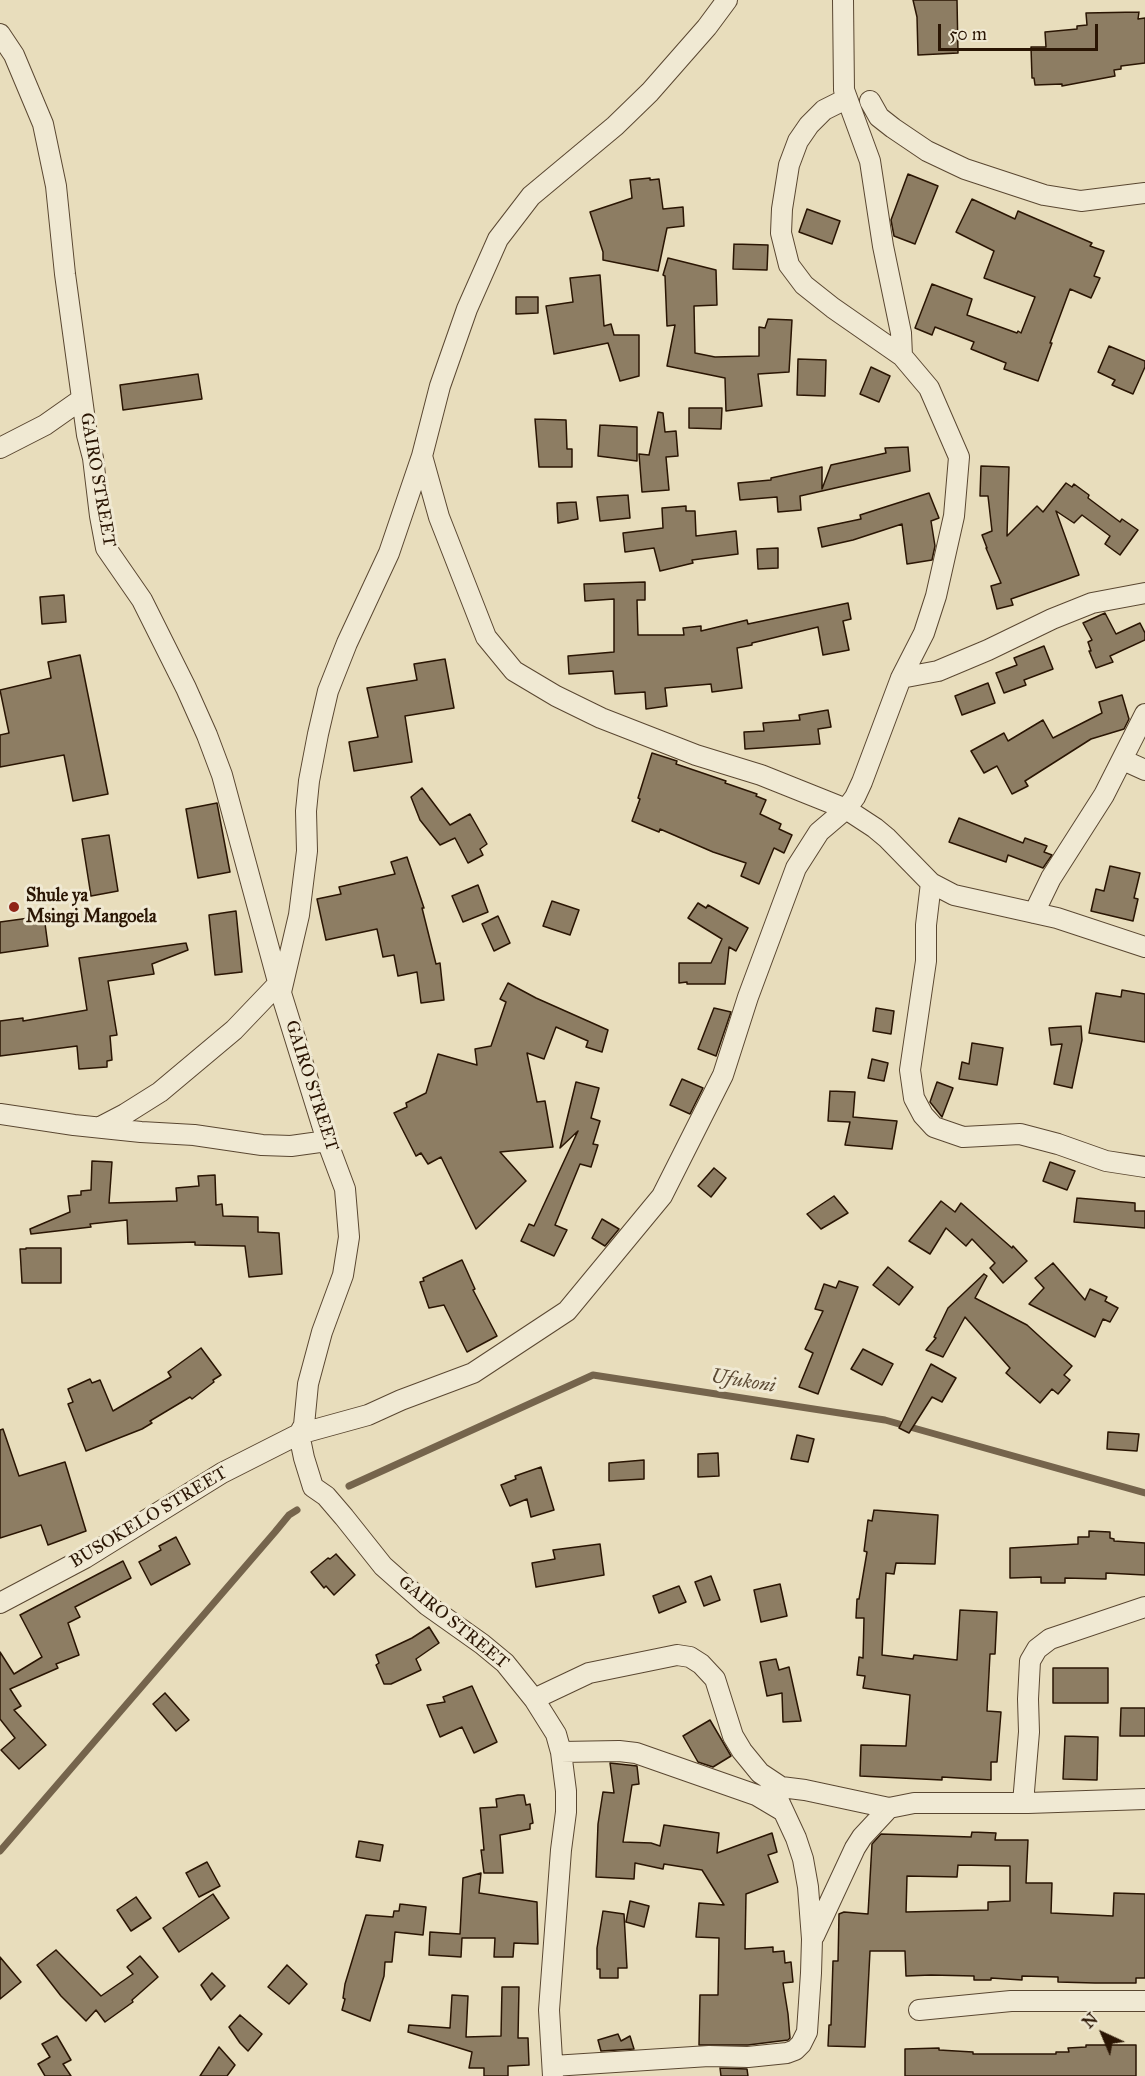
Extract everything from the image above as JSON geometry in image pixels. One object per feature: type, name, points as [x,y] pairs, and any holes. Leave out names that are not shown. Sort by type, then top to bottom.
[{"type":"street","points":[[100,1127],[125,1114],[169,1085],[279,988],[299,915],[307,851],[306,811],[309,781],[328,691],[347,643],[385,563],[422,456],[444,375],[467,309],[498,238],[531,196],[615,126],[650,92],[728,0]]},
{"type":"street","points":[[843,0],[844,90],[870,160],[883,246],[901,333],[902,356]]},
{"type":"street","name":"GAIRO STREET","points":[[0,34],[14,55],[43,124],[56,186],[82,399],[106,548],[142,600],[207,735],[222,776],[279,988],[327,1141],[345,1190],[349,1237],[343,1275],[322,1332],[308,1384],[304,1425],[299,1434],[313,1487],[326,1496],[383,1566],[427,1605],[483,1644],[505,1663],[534,1699],[556,1734],[561,1752],[566,1812],[549,2010],[553,2071]]},
{"type":"street","name":"BUSOKELO STREET","points":[[0,1603],[85,1558],[222,1473],[299,1434],[368,1415],[473,1373],[567,1311],[662,1196],[723,1075],[748,997],[796,868],[819,832],[846,809],[862,782],[901,678],[924,633],[936,596],[954,516],[959,458],[929,388],[902,356],[804,285],[789,265],[781,233],[789,165],[798,141],[809,125],[824,110],[846,99]]},
{"type":"street","points":[[870,102],[879,117],[918,145],[974,172],[1044,195],[1081,201],[1145,193]]},
{"type":"street","points":[[0,448],[45,425],[82,399]]},
{"type":"street","points":[[422,456],[439,517],[486,637],[514,671],[556,696],[601,718],[678,748],[761,775],[846,809],[881,833],[931,883],[954,895],[1034,913],[1145,946]]},
{"type":"street","points":[[901,678],[938,671],[1092,603],[1145,593]]},
{"type":"street","points":[[1034,913],[1051,878],[1104,795],[1145,714]]},
{"type":"street","points":[[1123,760],[1145,770]]},
{"type":"street","points":[[931,883],[926,925],[926,961],[910,1070],[914,1098],[923,1115],[934,1127],[963,1137],[1020,1134],[1058,1144],[1106,1161],[1145,1167]]},
{"type":"street","points":[[0,1114],[74,1125],[194,1135],[262,1145],[291,1146],[327,1141]]},
{"type":"street","points":[[1023,1803],[1029,1732],[1030,1660],[1037,1649],[1050,1639],[1094,1622],[1145,1607]]},
{"type":"street","points":[[534,1699],[589,1673],[677,1655],[690,1657],[701,1664],[715,1679],[734,1736],[742,1751],[769,1780],[781,1787],[889,1808],[914,1803],[1023,1803],[1145,1799]]},
{"type":"street","points":[[561,1752],[636,1753],[756,1795],[783,1811]]},
{"type":"street","points":[[553,2071],[709,2056],[748,2057],[787,2053],[795,2050],[801,2044],[807,2032],[812,1939],[808,1887],[803,1859],[796,1838],[769,1780]]},
{"type":"street","points":[[812,1939],[855,1848],[889,1808]]},
{"type":"street","points":[[919,2010],[1011,2001],[1145,2001]]},
{"type":"building","points":[[913,0],[957,0],[958,53],[918,55],[917,17]]},
{"type":"building","points":[[1139,12],[1138,19],[1145,18],[1145,63],[1121,66],[1121,69],[1114,70],[1115,76],[1062,86],[1062,84],[1035,85],[1034,78],[1032,78],[1031,47],[1046,47],[1045,32],[1077,29],[1077,26],[1087,25],[1086,13]]},
{"type":"building","points":[[908,174],[938,186],[915,244],[894,236],[891,220]]},
{"type":"building","points":[[650,178],[650,180],[659,179],[663,209],[683,207],[684,226],[667,228],[658,271],[603,260],[603,252],[590,212],[632,198],[630,180]]},
{"type":"building","points":[[972,199],[1015,219],[1018,211],[1092,243],[1090,246],[1104,251],[1094,276],[1100,278],[1091,298],[1070,289],[1038,381],[1004,369],[1006,363],[971,349],[974,342],[935,327],[932,335],[915,328],[932,284],[972,299],[967,315],[1021,333],[1035,297],[984,278],[994,251],[956,232]]},
{"type":"building","points":[[807,209],[840,221],[832,244],[799,232]]},
{"type":"building","points":[[734,244],[768,245],[767,270],[733,269]]},
{"type":"building","points":[[668,258],[716,270],[717,305],[694,306],[695,353],[715,357],[759,356],[759,327],[765,328],[768,319],[792,320],[789,372],[758,374],[762,406],[726,411],[725,378],[667,366],[675,325],[667,326],[665,276],[663,275]]},
{"type":"building","points":[[600,275],[604,326],[611,324],[614,335],[639,335],[639,376],[620,381],[608,343],[554,354],[546,306],[573,302],[570,278]]},
{"type":"building","points":[[516,297],[538,297],[538,313],[516,314]]},
{"type":"building","points":[[1109,346],[1145,361],[1145,367],[1133,394],[1112,385],[1115,380],[1098,372]]},
{"type":"building","points":[[798,359],[826,360],[825,396],[797,395]]},
{"type":"building","points":[[871,367],[890,376],[879,402],[860,394]]},
{"type":"building","points":[[198,374],[202,399],[123,410],[120,385]]},
{"type":"building","points":[[689,408],[722,408],[721,429],[689,428]]},
{"type":"building","points":[[658,412],[663,413],[665,432],[676,431],[678,456],[666,457],[669,490],[642,492],[639,454],[649,455]]},
{"type":"building","points":[[535,419],[566,420],[567,449],[572,449],[572,467],[539,467]]},
{"type":"building","points":[[600,425],[637,427],[637,461],[598,456]]},
{"type":"building","points":[[908,447],[910,471],[800,496],[801,510],[778,512],[777,497],[740,500],[738,483],[771,480],[771,478],[822,467],[822,489],[831,465],[886,453],[885,448]]},
{"type":"building","points":[[981,466],[1009,467],[1007,536],[1037,506],[1043,512],[1066,483],[1072,487],[1074,484],[1089,495],[1088,498],[1120,522],[1122,519],[1138,530],[1120,555],[1105,544],[1110,536],[1082,515],[1074,523],[1056,511],[1079,575],[1011,599],[1013,605],[997,609],[991,586],[1001,583],[982,535],[992,531],[988,496],[980,496]]},
{"type":"building","points":[[929,493],[939,518],[931,521],[935,546],[932,560],[907,564],[902,524],[853,540],[822,547],[818,528],[861,519],[860,515]]},
{"type":"building","points":[[628,495],[630,518],[600,521],[597,497]]},
{"type":"building","points":[[576,502],[578,519],[558,523],[557,503]]},
{"type":"building","points":[[686,506],[686,511],[695,511],[696,536],[736,531],[738,554],[692,560],[693,563],[660,571],[654,548],[625,552],[623,533],[663,528],[662,508]]},
{"type":"building","points":[[778,548],[778,568],[758,569],[757,549]]},
{"type":"building","points":[[645,582],[645,600],[637,600],[638,635],[684,635],[683,628],[701,626],[701,631],[747,620],[748,624],[848,603],[851,619],[843,621],[849,650],[823,655],[818,627],[752,643],[752,645],[737,648],[742,688],[712,692],[711,684],[665,688],[667,706],[646,709],[645,692],[615,694],[613,671],[569,674],[568,656],[614,652],[614,599],[585,601],[584,584]]},
{"type":"building","points":[[64,595],[66,622],[42,624],[40,597]]},
{"type":"building","points":[[1105,613],[1116,634],[1140,623],[1145,633],[1145,640],[1110,656],[1113,662],[1096,668],[1089,651],[1091,651],[1088,642],[1092,640],[1083,623]]},
{"type":"building","points":[[1044,646],[1053,669],[1024,680],[1026,685],[1004,693],[996,673],[1017,665],[1014,658]]},
{"type":"building","points":[[80,655],[108,794],[73,801],[64,755],[0,767],[0,735],[9,733],[0,690],[51,678],[48,662]]},
{"type":"building","points":[[445,659],[454,708],[405,716],[412,762],[354,771],[349,742],[378,737],[367,688],[417,680],[414,664]]},
{"type":"building","points":[[988,683],[995,703],[962,715],[955,696]]},
{"type":"building","points":[[1122,695],[1129,719],[1124,729],[1091,739],[1025,781],[1028,786],[1012,794],[997,766],[984,773],[971,751],[1004,733],[1008,741],[1043,720],[1053,738],[1102,713],[1099,702]]},
{"type":"building","points":[[828,710],[831,727],[818,729],[820,744],[745,749],[744,732],[764,731],[763,723],[800,720],[799,715]]},
{"type":"building","points":[[652,753],[726,781],[725,783],[757,794],[756,796],[766,800],[760,814],[781,824],[779,829],[792,835],[784,853],[774,848],[759,884],[741,876],[746,863],[713,852],[660,829],[659,832],[632,821]]},
{"type":"building","points":[[422,788],[450,825],[470,814],[487,844],[480,849],[483,855],[468,863],[455,838],[440,845],[420,820],[411,797]]},
{"type":"building","points":[[217,803],[230,872],[198,878],[186,809]]},
{"type":"building","points":[[959,818],[1023,843],[1025,838],[1047,846],[1044,852],[1052,855],[1043,868],[1008,855],[1006,862],[949,842]]},
{"type":"building","points":[[109,835],[118,891],[91,896],[82,839]]},
{"type":"building","points":[[407,857],[424,908],[422,908],[436,964],[440,963],[444,1000],[421,1003],[417,972],[398,976],[394,955],[383,957],[377,929],[326,940],[317,899],[341,894],[339,887],[395,874],[391,862]]},
{"type":"building","points":[[1110,866],[1140,873],[1134,898],[1138,899],[1133,921],[1091,911],[1096,889],[1104,891]]},
{"type":"building","points":[[478,885],[488,912],[463,922],[452,896]]},
{"type":"building","points":[[552,901],[579,910],[570,935],[543,926]]},
{"type":"building","points":[[698,903],[706,908],[708,905],[748,928],[736,951],[729,947],[725,984],[679,983],[679,963],[711,963],[722,939],[688,918]]},
{"type":"building","points":[[236,911],[242,972],[215,975],[209,915]]},
{"type":"building","points":[[44,916],[48,946],[0,953],[0,922]]},
{"type":"building","points":[[498,916],[510,943],[494,951],[482,924]]},
{"type":"building","points":[[186,943],[188,950],[152,964],[154,974],[108,981],[117,1035],[110,1036],[112,1060],[107,1061],[107,1067],[79,1069],[77,1046],[0,1056],[0,1021],[23,1018],[23,1021],[87,1010],[79,958]]},
{"type":"building","points":[[508,983],[608,1030],[602,1052],[586,1047],[588,1041],[556,1027],[544,1059],[527,1053],[537,1102],[545,1101],[553,1147],[500,1152],[526,1181],[476,1229],[441,1157],[428,1164],[421,1153],[416,1156],[394,1113],[407,1107],[406,1103],[426,1093],[438,1054],[477,1065],[475,1049],[491,1046],[506,1002],[500,999]]},
{"type":"building","points":[[1122,990],[1145,994],[1145,1042],[1089,1033],[1096,993],[1121,997]]},
{"type":"building","points":[[714,1008],[731,1012],[716,1056],[698,1049]]},
{"type":"building","points":[[876,1008],[894,1011],[891,1034],[873,1031]]},
{"type":"building","points":[[1081,1026],[1082,1040],[1072,1088],[1054,1084],[1062,1044],[1051,1045],[1049,1028]]},
{"type":"building","points":[[972,1043],[1003,1048],[997,1085],[959,1079],[962,1062],[969,1064]]},
{"type":"building","points":[[872,1059],[888,1063],[884,1081],[868,1078]]},
{"type":"building","points":[[682,1079],[703,1088],[690,1114],[670,1105]]},
{"type":"building","points":[[576,1082],[599,1088],[591,1118],[600,1121],[593,1144],[598,1145],[591,1167],[580,1164],[555,1225],[567,1230],[554,1256],[521,1241],[529,1224],[534,1226],[578,1131],[560,1148]]},
{"type":"building","points":[[937,1082],[953,1088],[942,1117],[930,1102]]},
{"type":"building","points":[[830,1091],[855,1092],[853,1117],[897,1121],[892,1149],[845,1145],[850,1122],[828,1121]]},
{"type":"building","points":[[92,1161],[112,1162],[109,1203],[177,1201],[176,1188],[199,1186],[198,1176],[215,1175],[216,1205],[222,1204],[223,1216],[258,1217],[258,1232],[279,1233],[282,1274],[249,1277],[245,1246],[195,1245],[195,1242],[128,1244],[127,1220],[31,1234],[30,1229],[70,1212],[68,1196],[81,1195],[81,1191],[91,1190]]},
{"type":"building","points":[[1050,1162],[1075,1171],[1067,1190],[1043,1181]]},
{"type":"building","points":[[714,1168],[726,1178],[711,1197],[698,1186]]},
{"type":"building","points":[[834,1196],[848,1213],[821,1229],[807,1214]]},
{"type":"building","points":[[1077,1198],[1135,1203],[1135,1211],[1145,1211],[1145,1228],[1074,1222]]},
{"type":"building","points":[[941,1201],[955,1212],[961,1203],[1012,1248],[1013,1246],[1027,1261],[1003,1283],[990,1268],[995,1263],[972,1239],[966,1246],[946,1228],[930,1254],[909,1241]]},
{"type":"building","points":[[602,1219],[619,1229],[605,1246],[592,1238]]},
{"type":"building","points":[[61,1248],[61,1283],[22,1283],[20,1249]]},
{"type":"building","points":[[462,1260],[475,1289],[473,1290],[497,1336],[467,1352],[444,1305],[429,1308],[420,1282],[424,1281],[423,1278]]},
{"type":"building","points":[[1053,1263],[1085,1300],[1090,1289],[1107,1297],[1105,1301],[1118,1308],[1110,1322],[1103,1319],[1095,1337],[1029,1304],[1044,1288],[1035,1278]]},
{"type":"building","points":[[888,1267],[913,1287],[899,1305],[873,1285]]},
{"type":"building","points":[[984,1274],[987,1276],[975,1298],[1027,1325],[1072,1366],[1064,1375],[1070,1380],[1058,1394],[1052,1389],[1040,1403],[1006,1373],[1010,1368],[965,1317],[943,1357],[926,1350],[936,1338],[934,1337],[948,1308]]},
{"type":"building","points":[[839,1281],[858,1287],[818,1394],[799,1387],[813,1353],[805,1349],[823,1311],[815,1309],[824,1284],[836,1288]]},
{"type":"building","points":[[201,1348],[221,1375],[213,1380],[214,1382],[192,1399],[190,1397],[150,1421],[152,1423],[142,1429],[86,1451],[68,1404],[73,1402],[68,1389],[90,1379],[92,1383],[100,1380],[113,1411],[171,1377],[168,1372]]},
{"type":"building","points":[[863,1349],[893,1364],[882,1385],[851,1369]]},
{"type":"building","points":[[931,1364],[956,1378],[942,1402],[932,1397],[909,1433],[899,1428]]},
{"type":"building","points":[[3,1429],[19,1476],[65,1462],[86,1531],[48,1545],[41,1525],[0,1538],[0,1430]]},
{"type":"building","points":[[1108,1432],[1139,1434],[1137,1451],[1107,1449]]},
{"type":"building","points":[[797,1435],[814,1439],[808,1462],[791,1459]]},
{"type":"building","points":[[718,1453],[719,1476],[698,1477],[698,1454]]},
{"type":"building","points":[[644,1460],[644,1479],[609,1481],[609,1463]]},
{"type":"building","points":[[541,1467],[554,1510],[531,1517],[527,1499],[510,1506],[501,1485],[516,1479],[515,1476]]},
{"type":"building","points":[[874,1510],[938,1515],[935,1564],[896,1563],[894,1574],[886,1573],[882,1655],[913,1659],[914,1655],[957,1660],[960,1610],[997,1612],[995,1654],[990,1654],[987,1711],[1001,1712],[997,1762],[991,1762],[991,1780],[860,1776],[861,1745],[906,1746],[910,1695],[863,1688],[865,1676],[857,1675],[859,1657],[863,1658],[864,1618],[856,1618],[857,1599],[859,1599],[867,1552],[864,1551],[868,1520],[872,1521]]},
{"type":"building","points":[[1089,1531],[1110,1532],[1110,1538],[1114,1541],[1145,1543],[1145,1575],[1106,1573],[1106,1579],[1065,1578],[1065,1583],[1041,1583],[1041,1577],[1010,1578],[1010,1548],[1078,1544],[1078,1537],[1089,1537]]},
{"type":"building","points":[[176,1537],[190,1564],[151,1585],[139,1562],[161,1550],[159,1546]]},
{"type":"building","points":[[600,1544],[604,1575],[536,1587],[532,1563],[555,1559],[553,1550]]},
{"type":"building","points":[[336,1554],[355,1575],[334,1595],[326,1586],[324,1588],[311,1572]]},
{"type":"building","points":[[123,1561],[131,1578],[75,1607],[80,1617],[68,1623],[79,1655],[56,1664],[58,1668],[10,1689],[21,1706],[14,1710],[46,1745],[19,1769],[1,1750],[15,1738],[0,1719],[0,1652],[14,1674],[42,1657],[20,1615]]},
{"type":"building","points":[[711,1576],[720,1600],[704,1606],[695,1582]]},
{"type":"building","points":[[780,1584],[787,1616],[761,1622],[754,1590]]},
{"type":"building","points":[[679,1586],[686,1602],[659,1613],[653,1596]]},
{"type":"building","points":[[429,1627],[439,1643],[416,1659],[421,1670],[391,1684],[384,1684],[376,1665],[379,1663],[376,1655]]},
{"type":"building","points":[[776,1659],[779,1670],[789,1667],[801,1721],[783,1722],[782,1693],[767,1696],[760,1662]]},
{"type":"building","points":[[1053,1668],[1108,1668],[1108,1703],[1053,1703]]},
{"type":"building","points":[[472,1686],[497,1742],[474,1753],[462,1727],[440,1737],[427,1705],[445,1702],[443,1697]]},
{"type":"building","points":[[165,1693],[189,1720],[176,1731],[153,1704]]},
{"type":"building","points":[[1121,1708],[1145,1708],[1145,1736],[1120,1736]]},
{"type":"building","points":[[710,1720],[731,1756],[713,1767],[698,1762],[683,1736]]},
{"type":"building","points":[[1065,1736],[1098,1737],[1097,1780],[1063,1779]]},
{"type":"building","points":[[610,1763],[637,1766],[639,1784],[632,1785],[623,1842],[651,1843],[660,1846],[664,1825],[719,1833],[717,1853],[772,1833],[777,1852],[768,1855],[778,1882],[746,1894],[745,1949],[773,1947],[773,1952],[784,1951],[785,1963],[791,1962],[793,1982],[783,1983],[788,2014],[790,2038],[788,2040],[748,2045],[699,2045],[700,1995],[718,1995],[719,1938],[696,1937],[699,1903],[724,1905],[702,1870],[664,1864],[663,1869],[635,1863],[634,1879],[596,1877],[598,1824],[603,1792],[614,1793]]},
{"type":"building","points":[[524,1795],[526,1805],[530,1804],[533,1823],[530,1824],[530,1829],[500,1835],[503,1873],[484,1873],[480,1808],[497,1807],[496,1799]]},
{"type":"building","points":[[972,1832],[996,1833],[995,1840],[1028,1840],[1026,1883],[1052,1883],[1051,1913],[1113,1916],[1114,1893],[1145,1894],[1145,1978],[1136,1978],[1136,1983],[1095,1983],[1058,1982],[1058,1977],[1022,1976],[1022,1980],[991,1978],[991,1980],[974,1980],[974,1976],[906,1976],[905,1951],[870,1951],[865,2047],[828,2046],[833,1961],[838,1961],[839,1914],[844,1912],[868,1914],[872,1844],[881,1834],[971,1837]],"holes":[[[958,1865],[1010,1866],[1010,1901],[988,1902],[988,1910],[906,1912],[907,1876],[957,1877]]]},
{"type":"building","points":[[359,1841],[383,1845],[380,1861],[356,1857]]},
{"type":"building","points":[[207,1862],[220,1886],[199,1897],[186,1873]]},
{"type":"building","points":[[481,1873],[479,1893],[537,1902],[538,1944],[514,1943],[513,1957],[494,1957],[495,1938],[462,1938],[461,1957],[429,1955],[430,1932],[460,1934],[463,1878]]},
{"type":"building","points":[[213,1894],[229,1918],[179,1952],[163,1928]]},
{"type":"building","points":[[136,1897],[151,1918],[131,1931],[117,1910]]},
{"type":"building","points":[[630,1901],[649,1906],[644,1927],[626,1922]]},
{"type":"building","points":[[400,1904],[426,1907],[423,1935],[395,1932],[392,1962],[385,1962],[384,1976],[370,2021],[342,2010],[345,1984],[366,1915],[393,1917],[394,1911],[399,1911]]},
{"type":"building","points":[[603,1911],[624,1914],[627,1968],[618,1968],[618,1978],[600,1978],[600,1969],[597,1969],[597,1948]]},
{"type":"building","points":[[56,1950],[101,1996],[133,1974],[127,1967],[140,1956],[158,1977],[132,2000],[133,2002],[105,2022],[96,2010],[86,2021],[61,1996],[37,1965]]},
{"type":"building","points":[[0,1957],[21,1982],[0,1999]]},
{"type":"building","points":[[287,1965],[307,1984],[289,2004],[268,1987]]},
{"type":"building","points":[[212,1973],[225,1986],[211,2000],[201,1985]]},
{"type":"building","points":[[502,1987],[519,1987],[518,2038],[528,2038],[529,2065],[508,2066],[508,2076],[484,2076],[484,2068],[469,2068],[472,2052],[408,2032],[409,2025],[450,2028],[452,1995],[468,1996],[466,2037],[501,2036]]},
{"type":"building","points":[[240,2015],[262,2034],[248,2051],[229,2027]]},
{"type":"building","points":[[618,2034],[621,2041],[630,2036],[634,2049],[601,2051],[598,2040]]},
{"type":"building","points":[[57,2036],[71,2060],[63,2064],[71,2076],[45,2076],[38,2064],[50,2057],[42,2044]]},
{"type":"building","points":[[1086,2045],[1136,2045],[1136,2076],[905,2076],[905,2049],[939,2048],[939,2050],[973,2052],[973,2054],[1056,2054],[1056,2052],[1069,2052],[1068,2048],[1086,2047]]},
{"type":"building","points":[[219,2047],[235,2065],[227,2076],[200,2076]]},
{"type":"building","points":[[720,2068],[747,2069],[748,2076],[721,2076]]},
{"type":"waterway","name":"Ufukoni","points":[[349,1486],[593,1375],[885,1420],[1145,1493]]},
{"type":"waterway","points":[[0,1851],[289,1515],[297,1510]]},
{"type":"place","name":"Shule ya Msingi Mangoela","points":[[14,907]]}]
